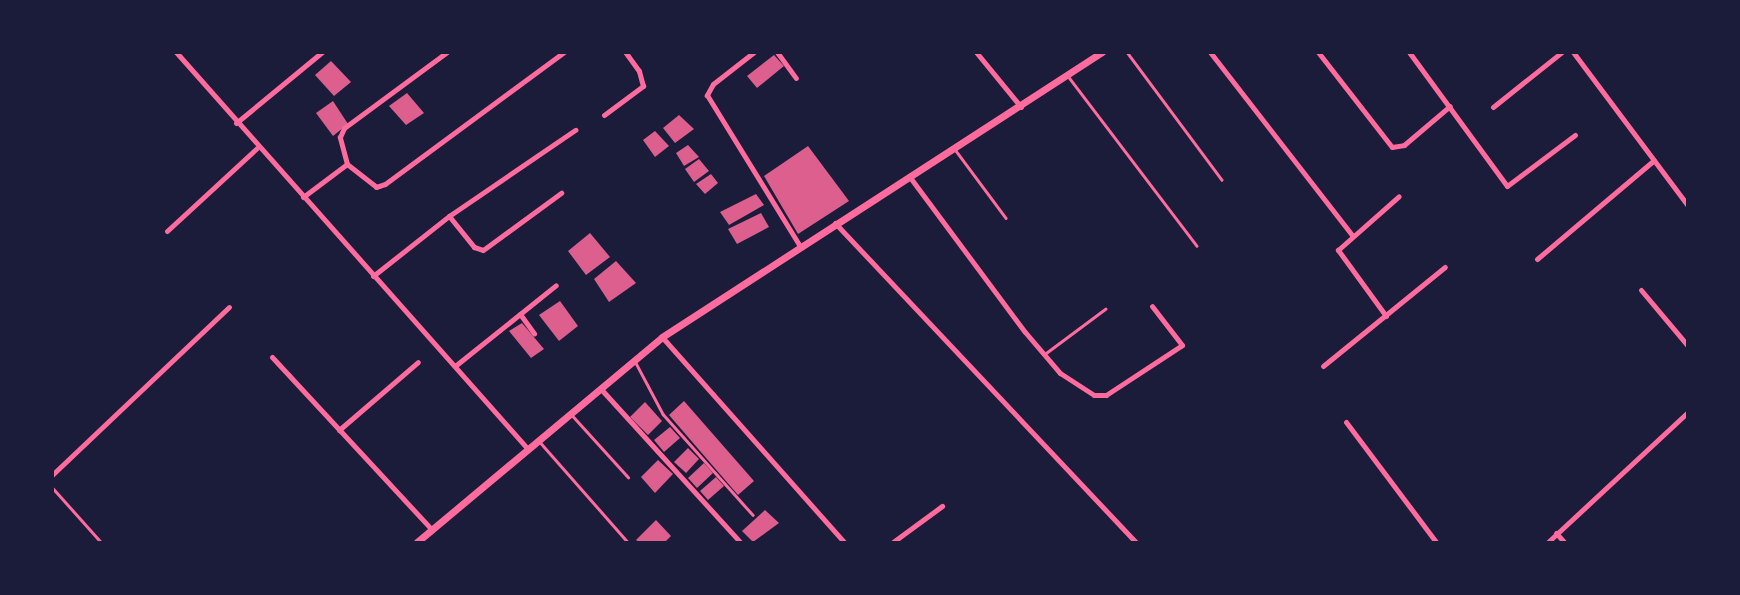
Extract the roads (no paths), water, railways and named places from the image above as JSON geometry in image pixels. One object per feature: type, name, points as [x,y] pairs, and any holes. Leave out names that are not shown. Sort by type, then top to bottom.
[{"type":"street","points":[[176,52],[257,148],[527,448]]},
{"type":"street","points":[[236,123],[322,52]]},
{"type":"street","points":[[447,52],[344,128],[340,137],[347,164],[376,187],[385,184],[564,52]]},
{"type":"street","points":[[604,115],[643,86],[639,71],[625,52]]},
{"type":"street","points":[[754,52],[713,84],[707,95],[800,246]]},
{"type":"street","points":[[777,52],[796,78]]},
{"type":"street","points":[[976,52],[1021,107]]},
{"type":"street","points":[[417,542],[662,337],[835,223],[956,150],[1102,52]]},
{"type":"street","points":[[1210,52],[1352,235]]},
{"type":"street","points":[[1318,52],[1392,147],[1404,145],[1450,106]]},
{"type":"street","points":[[1409,52],[1507,186],[1576,135]]},
{"type":"street","points":[[1493,107],[1563,52]]},
{"type":"street","points":[[1573,52],[1688,206]]},
{"type":"street","points":[[373,276],[449,216],[575,130]]},
{"type":"street","points":[[167,231],[257,148]]},
{"type":"street","points":[[1537,258],[1654,160]]},
{"type":"street","points":[[303,197],[347,164]]},
{"type":"street","points":[[909,176],[1044,355],[1074,384],[1097,396],[1106,395],[1182,345],[1152,306]]},
{"type":"street","points":[[449,216],[474,247],[483,250],[561,193]]},
{"type":"street","points":[[1386,316],[1339,254],[1339,247],[1399,196]]},
{"type":"street","points":[[835,223],[1136,542]]},
{"type":"street","points":[[1323,366],[1445,267]]},
{"type":"street","points":[[455,366],[556,285]]},
{"type":"street","points":[[1641,290],[1688,346]]},
{"type":"street","points":[[52,475],[229,307]]},
{"type":"street","points":[[520,314],[534,333]]},
{"type":"street","points":[[662,337],[844,542]]},
{"type":"street","points":[[272,357],[432,530]]},
{"type":"street","points":[[339,430],[418,362]]},
{"type":"street","points":[[600,388],[740,542]]},
{"type":"street","points":[[1548,542],[1688,412]]},
{"type":"street","points":[[1346,422],[1436,542]]},
{"type":"street","points":[[893,542],[942,506]]},
{"type":"street","points":[[1556,533],[1564,542]]},
{"type":"lane","points":[[1127,52],[1222,180]]},
{"type":"lane","points":[[1068,76],[1197,246]]},
{"type":"lane","points":[[956,150],[1006,218]]},
{"type":"lane","points":[[1044,355],[1105,309]]},
{"type":"lane","points":[[634,360],[663,414],[753,515]]},
{"type":"lane","points":[[569,413],[628,477]]},
{"type":"lane","points":[[538,439],[628,542]]},
{"type":"lane","points":[[52,487],[101,542]]}]
